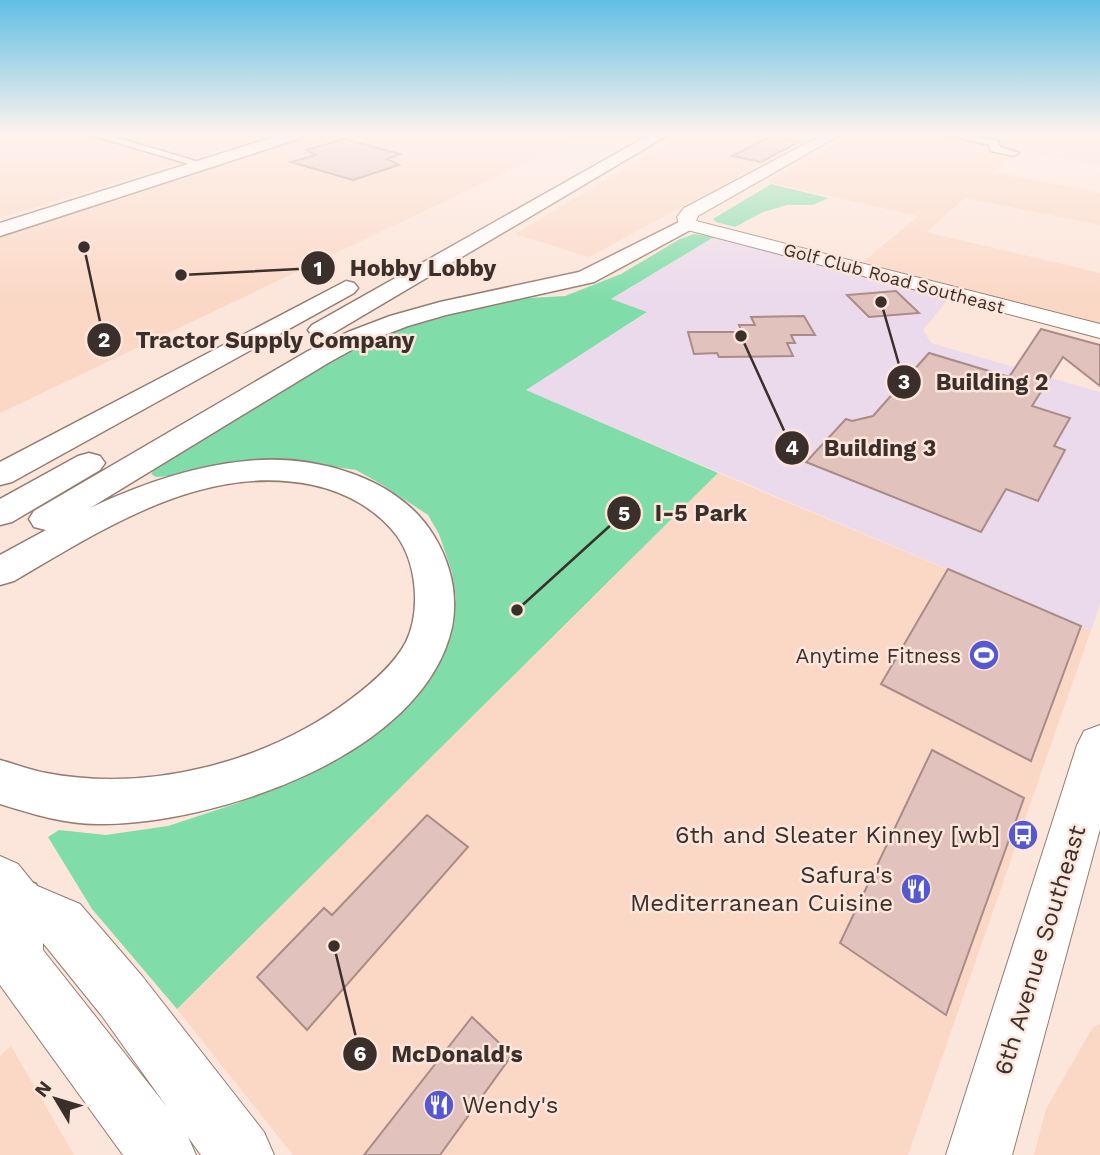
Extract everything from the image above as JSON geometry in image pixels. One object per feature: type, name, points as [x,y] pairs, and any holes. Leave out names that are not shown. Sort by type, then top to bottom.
[{"type":"main road","points":[[0,230],[128,189]]},
{"type":"main road","points":[[132,439],[566,189]]},
{"type":"main road","points":[[0,475],[470,220],[408,251]]},
{"type":"main road","points":[[0,547],[318,357],[357,337],[440,309],[533,291],[586,277],[687,224]]},
{"type":"main road","points":[[0,456],[371,270]]},
{"type":"main road","points":[[0,514],[108,452]]},
{"type":"main road","points":[[0,572],[138,499],[172,487],[240,472],[292,470],[347,483],[375,498],[403,520],[416,536],[429,562],[435,598],[428,639],[413,665],[395,688],[365,717],[332,738],[240,781],[191,793],[139,799],[57,798],[19,790],[0,782]]},
{"type":"main road","points":[[5,898],[15,959],[163,1155]]},
{"type":"street","points":[[687,224],[686,217],[691,212],[734,189]]},
{"type":"street","name":"Golf Club Road Southeast","points":[[687,224],[1100,331]]},
{"type":"street","name":"6th Avenue Southeast","points":[[979,1155],[1100,745]]},
{"type":"street","points":[[5,898],[61,923],[241,1155]]},
{"type":"shaded area","points":[[0,189],[95,189],[0,218]]},
{"type":"shaded area","points":[[147,189],[471,189],[0,413],[0,237]]},
{"type":"shaded area","points":[[590,189],[715,189],[589,257],[515,234]]},
{"type":"shaded area","points":[[798,189],[1079,189],[1100,193],[1100,225],[965,198],[926,232],[1100,273],[1100,324],[863,262],[918,216]]},
{"type":"shaded area","points":[[714,237],[949,298],[923,330],[931,343],[1100,392],[1100,604],[1091,630],[525,390],[647,313],[610,300]]},
{"type":"shaded area","points":[[718,473],[1091,630],[908,1155],[293,1155],[177,1009]]},
{"type":"shaded area","points":[[1100,1024],[1100,1155],[1034,1155],[1046,1109],[1093,1027]]},
{"type":"shaded area","points":[[11,1046],[74,1155],[0,1155],[0,1056]]},
{"type":"green space","points":[[763,189],[791,189],[828,198],[813,205],[787,205],[763,212],[735,227],[713,219]]},
{"type":"green space","points":[[694,234],[714,237],[611,299],[647,312],[526,390],[718,473],[177,1009],[92,909],[48,837],[59,830],[106,835],[168,826],[238,803],[312,767],[434,664],[446,644],[456,598],[452,572],[439,534],[428,515],[356,470],[289,460],[156,477],[151,474],[155,468],[277,391],[360,344],[386,333],[466,311],[529,298],[565,296],[621,274],[680,239]]},
{"type":"building","points":[[896,291],[919,313],[869,317],[847,295]]},
{"type":"building","points":[[804,316],[815,335],[791,335],[795,343],[787,343],[793,356],[719,357],[717,353],[694,354],[688,332],[742,332],[739,325],[755,325],[751,317]]},
{"type":"building","points":[[1041,329],[1100,345],[1100,386],[1063,357],[1032,406],[1070,418],[1054,446],[1065,450],[1038,501],[1006,489],[981,532],[806,462],[846,419],[852,421],[873,416],[929,353],[1009,377]]},
{"type":"building","name":"Anytime Fitness","points":[[948,569],[1081,626],[1031,761],[881,684]]},
{"type":"building","name":"Safura's Mediterranean Cuisine","points":[[932,750],[1024,798],[946,1015],[840,943]]},
{"type":"building","points":[[427,815],[468,847],[307,1030],[257,977],[324,908],[332,915]]},
{"type":"building","name":"Wendy's","points":[[472,1017],[512,1055],[440,1155],[364,1155]]},
{"type":"place","name":"Tractor Supply Company","points":[[84,247]]},
{"type":"place","name":"Hobby Lobby","points":[[181,275]]},
{"type":"place","name":"Building 2","points":[[881,302]]},
{"type":"place","name":"Building 3","points":[[741,336]]},
{"type":"place","name":"I-5 Park","points":[[517,610]]},
{"type":"place","name":"Anytime Fitness","points":[[984,655]]},
{"type":"place","name":"6th and Sleater Kinney [wb]","points":[[1023,835]]},
{"type":"place","name":"Safura's Mediterranean Cuisine","points":[[916,889]]},
{"type":"place","name":"McDonald's","points":[[334,946]]},
{"type":"place","name":"Wendy's","points":[[439,1105]]}]
